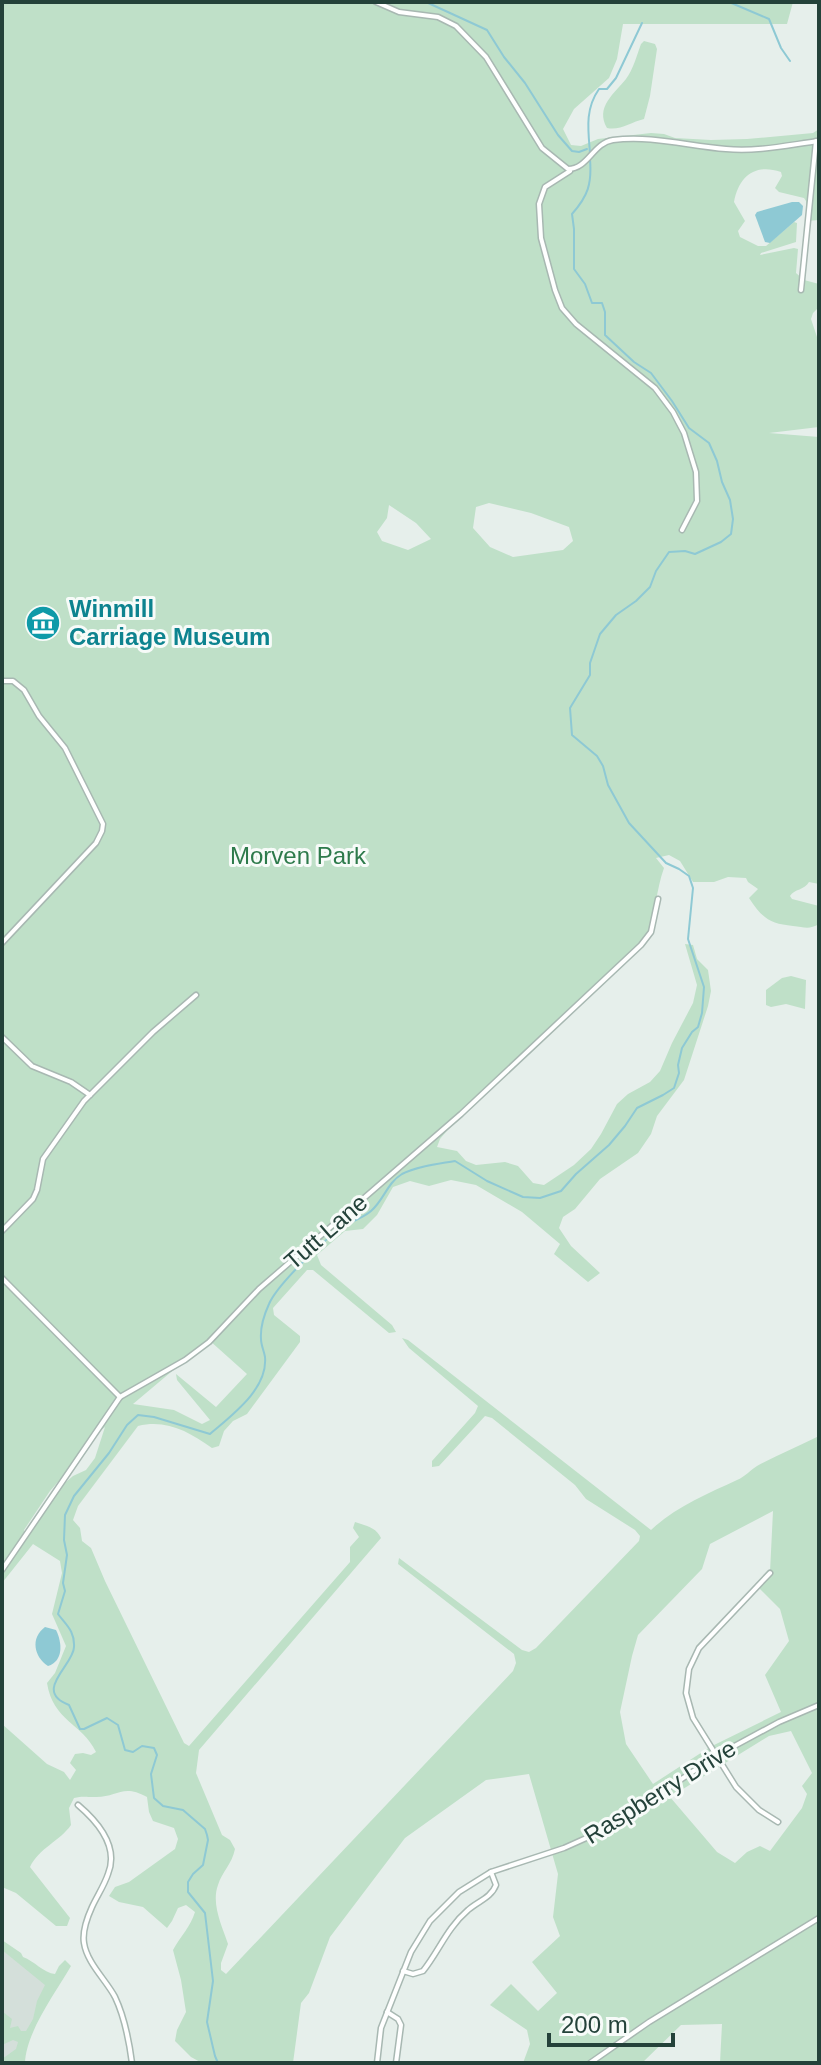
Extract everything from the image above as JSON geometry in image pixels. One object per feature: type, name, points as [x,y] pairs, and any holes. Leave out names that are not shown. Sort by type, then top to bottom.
[{"type":"street","points":[[376,2],[399,12],[438,17],[456,26],[486,57],[542,148],[565,168],[572,170]]},
{"type":"street","points":[[682,530],[697,501],[696,472],[689,446],[679,422],[655,388],[576,324],[562,308],[541,238],[539,204],[545,187],[580,167],[604,143],[614,140],[665,140],[735,150],[818,141],[801,290]]},
{"type":"street","points":[[2,681],[13,681],[24,690],[39,716],[65,748],[103,824],[96,843],[2,943]]},
{"type":"street","name":"Tutt Lane","points":[[2,1570],[120,1397],[185,1360],[209,1342],[259,1289],[540,1041],[641,945],[651,932],[658,899]]},
{"type":"street","points":[[2,1231],[33,1199],[43,1159],[78,1109],[153,1032],[196,995]]},
{"type":"street","points":[[2,1037],[32,1066],[71,1082],[90,1095]]},
{"type":"street","points":[[2,1278],[120,1397]]},
{"type":"street","points":[[770,1573],[699,1648],[689,1669],[686,1685],[690,1710],[716,1756],[743,1796],[778,1822]]},
{"type":"street","name":"Raspberry Drive","points":[[377,2063],[379,2036],[402,1971],[436,1914],[459,1892],[491,1872],[593,1835],[716,1756],[779,1722],[819,1705]]},
{"type":"street","points":[[78,1805],[91,1816],[107,1838],[111,1851],[110,1871],[89,1914],[84,1945],[120,2011],[132,2063]]},
{"type":"street","points":[[402,1971],[413,1974],[423,1971],[456,1922],[494,1891],[496,1885],[491,1872]]},
{"type":"street","points":[[590,2063],[649,2022],[819,1918]]},
{"type":"street","points":[[387,2012],[401,2025],[396,2063]]},
{"type":"shaded area","points":[[2,1950],[53,1986],[20,2055],[2,2063]]},
{"type":"green space","name":"Morven Park","points":[[2,2],[793,2],[787,24],[623,24],[617,59],[609,78],[574,109],[563,129],[571,145],[581,146],[598,139],[651,133],[711,140],[813,133],[819,129],[819,144],[814,151],[819,151],[819,220],[807,221],[804,198],[779,192],[775,188],[782,176],[781,172],[772,170],[756,171],[744,179],[734,202],[745,221],[738,231],[740,237],[758,246],[766,246],[794,222],[797,223],[796,242],[760,255],[798,249],[796,273],[804,280],[819,284],[819,307],[811,319],[819,343],[819,427],[769,433],[819,437],[819,884],[809,882],[790,896],[819,906],[819,924],[803,927],[778,924],[758,911],[749,898],[758,889],[746,878],[693,882],[680,861],[669,855],[656,858],[664,868],[647,935],[461,1114],[437,1147],[457,1151],[466,1161],[476,1165],[505,1162],[518,1166],[533,1183],[544,1185],[574,1165],[591,1149],[617,1104],[650,1082],[660,1071],[693,1003],[697,985],[685,944],[693,945],[697,959],[708,970],[711,991],[684,1080],[657,1116],[651,1134],[638,1153],[600,1179],[575,1209],[563,1217],[559,1228],[571,1246],[600,1273],[588,1282],[554,1254],[560,1244],[522,1212],[476,1185],[451,1180],[429,1186],[410,1181],[393,1187],[377,1215],[363,1229],[345,1231],[317,1255],[321,1265],[392,1325],[396,1332],[389,1333],[313,1270],[307,1270],[273,1308],[274,1315],[300,1336],[300,1342],[247,1414],[233,1421],[224,1431],[219,1446],[212,1448],[186,1432],[168,1426],[138,1426],[78,1506],[73,1520],[80,1528],[82,1541],[91,1548],[184,1743],[189,1746],[350,1562],[350,1547],[359,1537],[353,1528],[355,1522],[373,1529],[381,1538],[199,1750],[196,1773],[222,1835],[230,1840],[235,1849],[216,1892],[218,1915],[228,1944],[221,1963],[221,1970],[226,1974],[513,1671],[516,1663],[514,1654],[398,1564],[399,1558],[522,1650],[529,1652],[639,1541],[640,1536],[635,1530],[586,1499],[575,1485],[492,1418],[485,1416],[439,1466],[432,1467],[432,1461],[478,1406],[409,1348],[402,1338],[651,1530],[670,1514],[819,1436],[819,2063],[720,2063],[722,2024],[681,2025],[642,2063],[523,2063],[530,2044],[527,2030],[490,2005],[511,1984],[538,2011],[557,1993],[532,1962],[560,1936],[553,1917],[558,1874],[529,1774],[486,1780],[405,1838],[330,1937],[309,1993],[301,2003],[293,2063],[202,2063],[191,2057],[175,2041],[186,2012],[173,1950],[195,1912],[186,1905],[178,1908],[167,1928],[143,1907],[119,1902],[109,1896],[115,1887],[129,1882],[175,1849],[178,1839],[174,1828],[153,1821],[147,1797],[125,1791],[102,1797],[74,1798],[69,1808],[71,1825],[34,1860],[30,1867],[70,1918],[67,1926],[56,1926],[16,1893],[2,1887],[2,1724],[70,1780],[76,1770],[70,1763],[75,1754],[91,1755],[96,1752],[55,1706],[47,1683],[55,1673],[66,1646],[52,1614],[62,1573],[60,1561],[33,1544],[2,1583]],"holes":[[[489,503],[531,513],[569,527],[573,541],[563,550],[513,557],[490,547],[473,528],[476,507]],[[389,505],[416,523],[431,539],[408,550],[382,541],[377,532],[387,518]],[[209,1340],[247,1374],[216,1407],[176,1374],[177,1380],[210,1420],[202,1424],[174,1410],[133,1404]],[[105,1427],[95,1458],[86,1470],[60,1487],[27,1536],[24,1530],[92,1437]],[[773,1511],[770,1572],[757,1586],[780,1609],[789,1641],[765,1675],[781,1712],[710,1747],[653,1784],[626,1744],[620,1712],[632,1656],[638,1635],[702,1569],[710,1544]],[[791,1731],[812,1773],[802,1786],[807,1794],[802,1808],[770,1851],[760,1846],[735,1863],[717,1852],[670,1797],[769,1736]]]},
{"type":"green space","points":[[644,41],[655,44],[657,49],[644,119],[607,128],[603,114],[605,107],[628,75]]},
{"type":"green space","points":[[791,976],[806,980],[805,1009],[786,1004],[766,1005],[766,990],[782,978]]},
{"type":"green space","points":[[2,1940],[51,1973],[55,1974],[65,1960],[71,1966],[30,2038],[25,2063],[2,2063],[2,2059],[16,2049],[18,2042],[13,2040],[2,2045],[2,2007],[3,2012],[12,2019],[10,2028],[18,2026],[21,2031],[26,2031],[45,1985],[2,1950]]},
{"type":"water","points":[[792,202],[803,206],[802,215],[770,243],[765,242],[755,215],[757,212]]},
{"type":"water","points":[[45,1627],[56,1630],[60,1640],[59,1656],[48,1666],[40,1658],[36,1647],[37,1636]]},
{"type":"waterway","points":[[426,2],[487,30],[558,135],[572,151],[587,149]]},
{"type":"waterway","points":[[729,2],[769,19],[790,61]]},
{"type":"waterway","points":[[590,153],[588,120],[591,104],[599,89],[607,89],[616,78],[642,23]]},
{"type":"waterway","points":[[218,2063],[207,2022],[213,1981],[205,1913],[188,1892],[188,1882],[203,1865],[208,1840],[205,1829],[183,1810],[163,1806],[154,1798],[151,1774],[157,1755],[154,1748],[142,1746],[133,1752],[125,1750],[118,1725],[107,1718],[80,1729],[69,1705],[54,1693],[54,1685],[74,1647],[71,1632],[58,1614],[65,1591],[65,1515],[74,1496],[127,1425],[138,1415],[210,1434],[238,1410],[261,1380],[265,1357],[261,1330],[274,1296],[327,1240],[371,1211],[402,1174],[455,1161],[487,1181],[523,1197],[540,1198],[561,1191],[609,1145],[637,1108],[674,1088],[682,1048],[698,1027],[702,1013],[704,987],[688,939],[693,888],[689,876],[666,863],[629,823],[608,785],[597,756],[572,735],[570,708],[590,675],[590,663],[600,634],[616,615],[650,587],[669,552],[695,554],[721,542],[731,534],[733,519],[730,500],[709,443],[689,428],[651,373],[605,335],[602,303],[592,303],[585,284],[574,269],[572,214],[588,189],[590,159]]},
{"type":"place","name":"Winmill Carriage Museum","points":[[43,623]]}]
